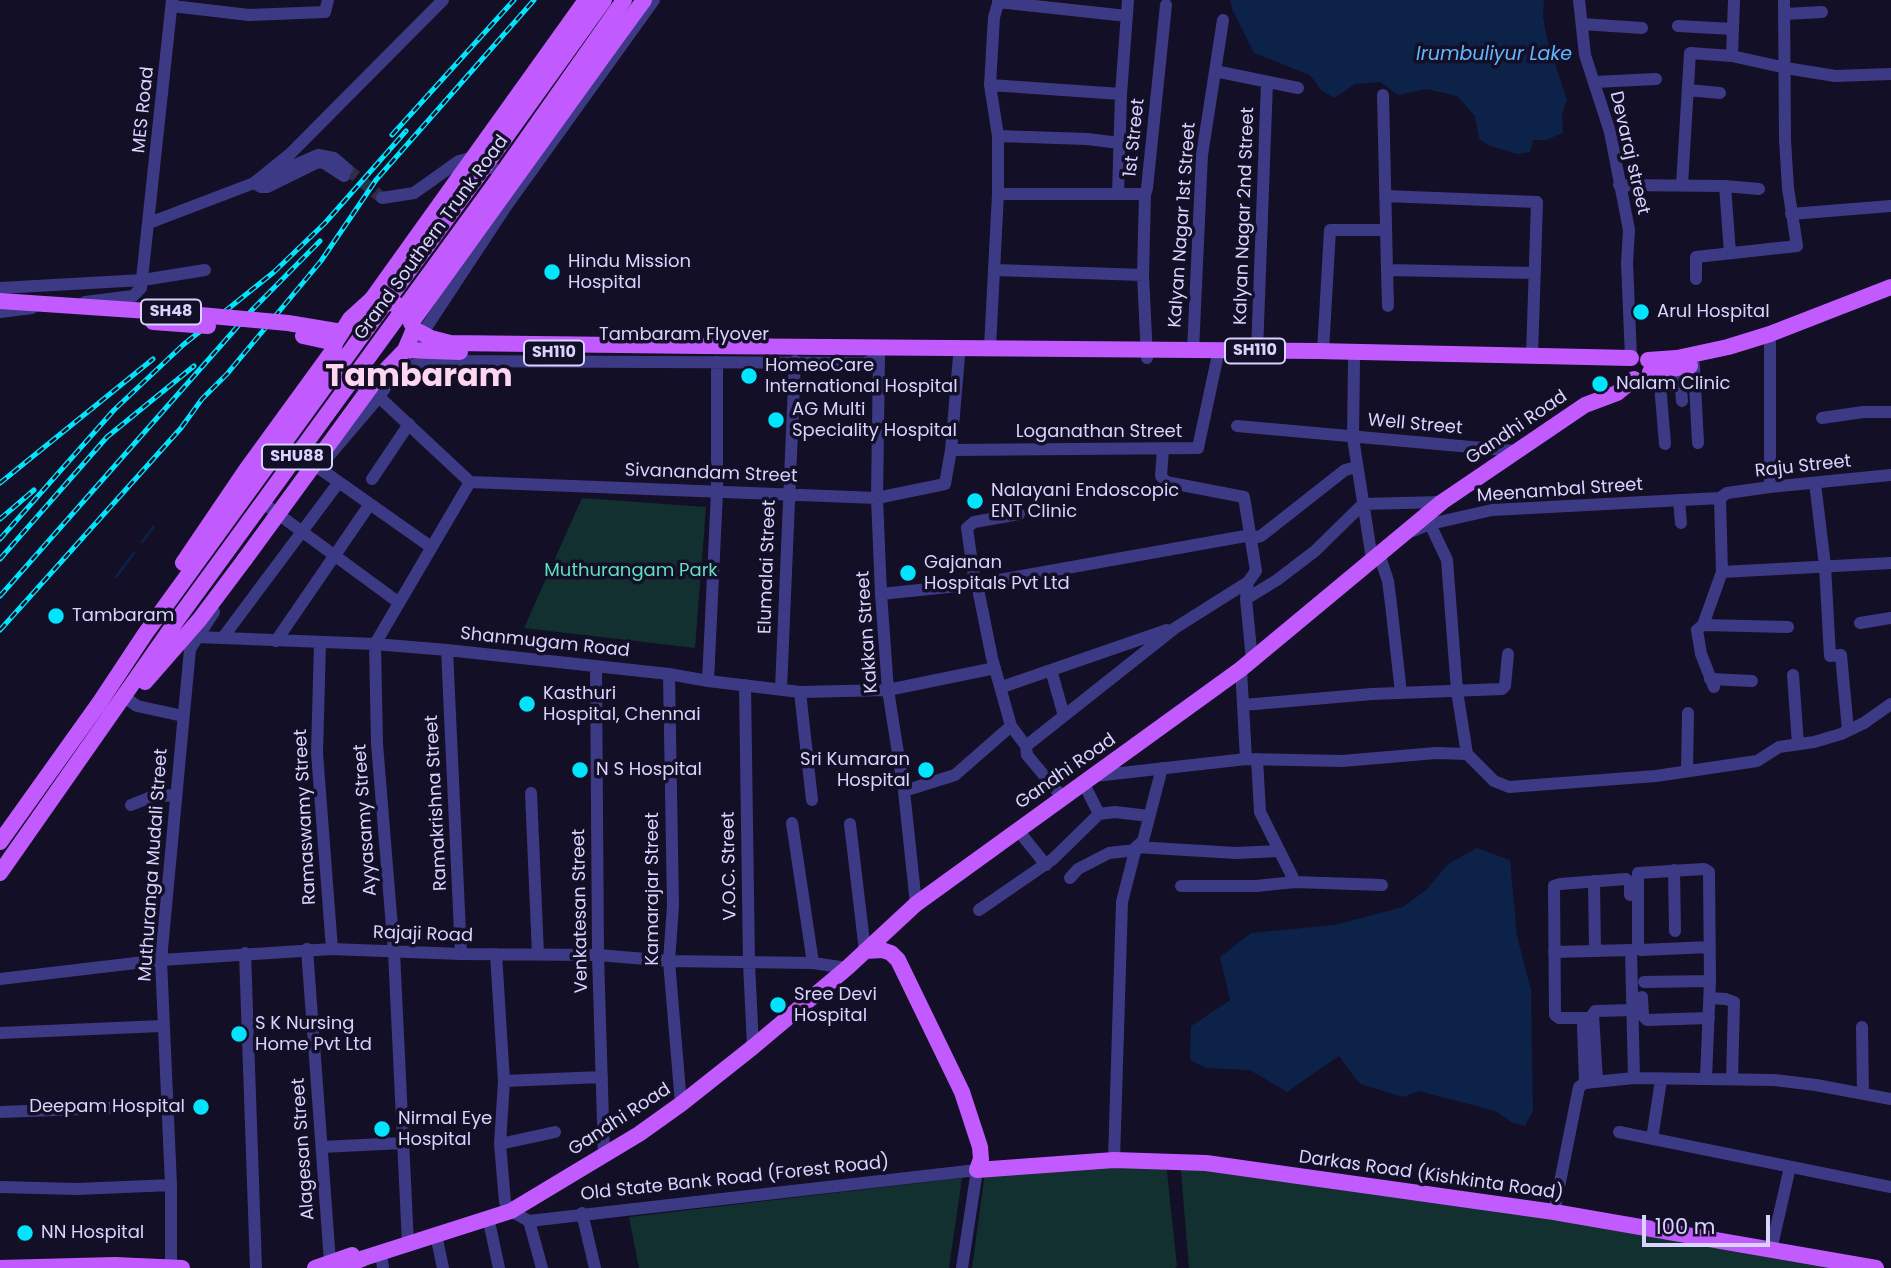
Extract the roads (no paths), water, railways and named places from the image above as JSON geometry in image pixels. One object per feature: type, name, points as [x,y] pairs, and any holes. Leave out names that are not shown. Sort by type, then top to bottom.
[{"type":"main road","points":[[145,634],[142,625],[350,319],[372,299],[586,0]]},
{"type":"main road","name":"Grand Southern Trunk Road","points":[[0,842],[145,634],[604,0]]},
{"type":"main road","name":"Grand Southern Trunk Road","points":[[0,873],[624,0]]},
{"type":"main road","points":[[125,701],[200,619],[377,389],[405,349],[412,326],[523,165],[644,0]]},
{"type":"main road","points":[[475,212],[496,225]]},
{"type":"main road","points":[[1652,368],[1677,358],[1770,337],[1891,287]]},
{"type":"main road","points":[[1652,368],[1686,367],[1891,297]]},
{"type":"main road","points":[[372,299],[398,305],[409,316],[412,326]]},
{"type":"main road","name":"SH48","points":[[0,301],[288,323],[337,341]]},
{"type":"main road","name":"SH48","points":[[0,310],[296,334],[337,341]]},
{"type":"main road","name":"Tambaram Flyover","points":[[412,326],[431,338],[450,343],[873,351]]},
{"type":"main road","points":[[337,341],[336,362],[346,376],[377,389]]},
{"type":"main road","name":"SH110","points":[[873,351],[990,347],[1217,359],[1354,360],[1630,369]]},
{"type":"main road","name":"Tambaram Flyover","points":[[405,349],[445,352],[873,351]]},
{"type":"main road","name":"SH110","points":[[873,351],[959,356],[1147,354],[1193,350],[1323,351],[1532,356],[1630,369]]},
{"type":"main road","points":[[1630,369],[1642,356],[1652,368]]},
{"type":"main road","name":"Gandhi Road","points":[[326,1266],[382,1261],[408,1240],[436,1235],[488,1217],[553,1185],[681,1104],[847,968],[916,904],[1246,664],[1442,502],[1585,405],[1617,393],[1630,369]]},
{"type":"main road","points":[[865,951],[882,950],[891,953],[898,960],[962,1092],[980,1147],[981,1159],[976,1170]]},
{"type":"main road","name":"Darkas Road (Kishkinta Road)","points":[[976,1170],[1114,1160],[1206,1163],[1554,1212],[1876,1268]]},
{"type":"main road","name":"Gandhi Road","points":[[326,1266],[408,1240],[482,1212],[508,1206]]},
{"type":"main road","points":[[0,1268],[115,1265],[175,1268]]},
{"type":"street","points":[[172,3],[249,15],[324,12],[328,0]]},
{"type":"street","points":[[258,180],[290,153],[443,0]]},
{"type":"street","points":[[197,637],[377,389],[398,368],[462,270],[654,0]]},
{"type":"street","points":[[1118,194],[1121,94],[1128,0]]},
{"type":"street","name":"Devaraj street","points":[[1579,0],[1585,55],[1610,132],[1629,230],[1627,263],[1630,369]]},
{"type":"street","points":[[1732,56],[1734,0]]},
{"type":"street","points":[[1696,279],[1696,257],[1797,246],[1791,214],[1785,140],[1784,0]]},
{"type":"street","points":[[990,347],[998,194],[998,136],[990,85],[994,17],[999,1],[1127,16]]},
{"type":"street","name":"MES Road","points":[[143,280],[172,3]]},
{"type":"street","name":"1st Street","points":[[1147,354],[1143,275],[1144,194],[1147,188],[1166,5]]},
{"type":"street","points":[[1784,14],[1822,12]]},
{"type":"street","name":"Kalyan Nagar 1st Street","points":[[1193,350],[1202,155],[1223,20]]},
{"type":"street","points":[[1582,24],[1642,28]]},
{"type":"street","points":[[1678,26],[1733,29]]},
{"type":"street","points":[[1682,185],[1690,53],[1732,56],[1835,76],[1891,74]]},
{"type":"street","points":[[1215,71],[1298,88]]},
{"type":"street","points":[[1594,82],[1656,79]]},
{"type":"street","name":"Kalyan Nagar 2nd Street","points":[[1257,351],[1267,82]]},
{"type":"street","points":[[990,85],[1121,94]]},
{"type":"street","points":[[1688,90],[1720,93]]},
{"type":"street","points":[[1382,95],[1388,306]]},
{"type":"street","points":[[998,136],[1087,139],[1120,143]]},
{"type":"street","points":[[149,223],[269,177],[318,155],[334,158],[346,173]]},
{"type":"street","points":[[380,201],[398,206],[413,202],[461,169],[502,174]]},
{"type":"street","points":[[1619,185],[1759,189]]},
{"type":"street","points":[[1725,186],[1730,253]]},
{"type":"street","points":[[998,194],[1144,194]]},
{"type":"street","points":[[1385,196],[1542,198],[1533,273],[1532,356]]},
{"type":"street","points":[[1791,214],[1891,206]]},
{"type":"street","points":[[1323,351],[1331,230],[1386,230]]},
{"type":"street","points":[[0,288],[143,280],[205,270]]},
{"type":"street","points":[[995,270],[1143,275]]},
{"type":"street","points":[[1387,270],[1533,273]]},
{"type":"street","points":[[0,310],[133,296],[141,288],[143,280]]},
{"type":"street","points":[[1770,337],[1770,487]]},
{"type":"street","points":[[398,368],[437,361],[866,363],[873,351]]},
{"type":"street","name":"Kakkan Street","points":[[873,351],[881,594],[888,690],[904,792],[916,904]]},
{"type":"street","name":"Sivanandam Street","points":[[470,482],[877,498],[945,484],[951,450],[959,356]]},
{"type":"street","name":"Loganathan Street","points":[[951,450],[1198,448],[1217,359]]},
{"type":"street","points":[[1354,360],[1353,438],[1357,467],[1376,556],[1388,581],[1401,693]]},
{"type":"street","name":"Elumalai Street","points":[[781,690],[795,361]]},
{"type":"street","points":[[708,681],[717,492],[717,362]]},
{"type":"street","points":[[1682,401],[1686,367]]},
{"type":"street","points":[[1686,367],[1698,443]]},
{"type":"street","points":[[1652,368],[1665,444]]},
{"type":"street","points":[[375,644],[470,482],[409,424],[377,389]]},
{"type":"street","points":[[1822,418],[1863,412],[1891,412]]},
{"type":"street","points":[[372,479],[409,424]]},
{"type":"street","name":"Well Street","points":[[1237,426],[1516,451]]},
{"type":"street","points":[[1026,746],[1175,628],[1248,582],[1256,571],[1244,497],[1166,482],[1161,476],[1163,449]]},
{"type":"street","points":[[299,454],[431,547]]},
{"type":"street","points":[[881,594],[976,584],[1261,536],[1345,470],[1357,467]]},
{"type":"street","name":"Raju Street","points":[[1720,498],[1727,493],[1770,487],[1891,475]]},
{"type":"street","points":[[224,636],[339,482]]},
{"type":"street","points":[[1815,483],[1825,566],[1830,656],[1841,655],[1848,730]]},
{"type":"street","points":[[1720,498],[1722,572],[1703,625],[1697,630],[1701,654],[1712,683],[1752,681]]},
{"type":"street","name":"Meenambal Street","points":[[1406,533],[1430,524],[1492,510],[1720,498]]},
{"type":"street","points":[[1679,500],[1681,523]]},
{"type":"street","points":[[1246,599],[1277,580],[1315,551],[1363,504],[1442,502]]},
{"type":"street","points":[[263,503],[398,602]]},
{"type":"street","points":[[276,641],[370,504]]},
{"type":"street","points":[[1019,514],[974,523],[967,528],[976,584],[995,668],[1012,726],[1026,746],[1027,755],[1063,798]]},
{"type":"street","points":[[1430,524],[1447,560],[1457,691],[1467,754],[1494,781],[1510,787],[1656,776],[1757,761],[1779,747],[1825,740],[1864,723],[1891,704]]},
{"type":"street","points":[[1722,572],[1891,563]]},
{"type":"street","points":[[1248,582],[1243,705],[1251,759],[1261,812],[1295,882]]},
{"type":"street","points":[[1860,623],[1891,618]]},
{"type":"street","points":[[1703,625],[1788,627]]},
{"type":"street","points":[[1002,687],[1175,628]]},
{"type":"street","name":"Shanmugam Road","points":[[197,637],[224,636],[447,650],[669,674],[800,692],[888,690],[995,668]]},
{"type":"street","name":"Muthuranga Mudali Street","points":[[175,1268],[161,960],[190,649],[197,637]]},
{"type":"street","name":"Ramaswamy Street","points":[[320,642],[317,753],[332,948]]},
{"type":"street","name":"Ayyasamy Street","points":[[375,644],[377,744],[394,952],[408,1240]]},
{"type":"street","name":"Ramakrishna Street","points":[[447,650],[461,954]]},
{"type":"street","points":[[1243,705],[1504,688],[1508,654]]},
{"type":"street","name":"Venkatesan Street","points":[[596,666],[598,955],[604,1155]]},
{"type":"street","points":[[1051,670],[1064,716]]},
{"type":"street","name":"Kamarajar Street","points":[[669,674],[673,906],[669,961],[681,1104]]},
{"type":"street","points":[[1793,675],[1798,744]]},
{"type":"street","name":"V.O.C. Street","points":[[745,685],[749,963],[753,1047]]},
{"type":"street","points":[[800,692],[812,800]]},
{"type":"street","points":[[125,701],[183,716]]},
{"type":"street","points":[[1687,771],[1688,713]]},
{"type":"street","points":[[904,792],[955,775],[1012,726]]},
{"type":"street","points":[[1099,814],[1089,780],[1162,768],[1251,759],[1342,761],[1436,753],[1467,754]]},
{"type":"street","points":[[1114,1160],[1122,902],[1136,848],[1143,841],[1162,768]]},
{"type":"street","points":[[531,793],[538,954]]},
{"type":"street","points":[[131,805],[151,797],[175,795]]},
{"type":"street","points":[[979,910],[1046,865],[1099,814],[1115,812],[1149,816]]},
{"type":"street","points":[[792,823],[813,963]]},
{"type":"street","points":[[850,824],[865,951]]},
{"type":"street","points":[[1017,829],[1046,865]]},
{"type":"street","points":[[1070,878],[1078,869],[1109,853],[1136,848],[1236,853],[1279,851]]},
{"type":"street","points":[[1634,1078],[1637,874],[1704,869],[1709,872],[1710,947],[1706,1079]]},
{"type":"street","points":[[1674,870],[1675,931]]},
{"type":"street","points":[[1588,1022],[1555,1015],[1554,886],[1629,880],[1637,948]]},
{"type":"street","points":[[1594,881],[1595,950]]},
{"type":"street","points":[[1181,886],[1256,886],[1295,882],[1382,885]]},
{"type":"street","points":[[1554,952],[1710,947]]},
{"type":"street","name":"Rajaji Road","points":[[0,979],[161,960],[332,948],[461,954],[598,955],[669,961],[813,963],[847,968]]},
{"type":"street","name":"Alagesan Street","points":[[307,949],[322,1147],[326,1266]]},
{"type":"street","points":[[245,953],[256,1268]]},
{"type":"street","points":[[496,954],[504,1081],[500,1144],[508,1206],[529,1221],[542,1268]]},
{"type":"street","points":[[1644,982],[1710,981]]},
{"type":"street","points":[[1642,996],[1643,1016],[1647,1020],[1709,1018]]},
{"type":"street","points":[[1710,998],[1734,1002],[1732,1080]]},
{"type":"street","points":[[1591,1082],[1588,1022],[1595,1011],[1634,1010]]},
{"type":"street","points":[[0,1033],[162,1026]]},
{"type":"street","points":[[1862,1027],[1863,1093]]},
{"type":"street","points":[[504,1081],[602,1077]]},
{"type":"street","points":[[1554,1212],[1578,1087],[1591,1082],[1634,1078],[1774,1080],[1891,1099]]},
{"type":"street","points":[[1652,1139],[1661,1080]]},
{"type":"street","points":[[0,1112],[168,1106]]},
{"type":"street","points":[[500,1144],[555,1132]]},
{"type":"street","points":[[1619,1132],[1891,1187]]},
{"type":"street","points":[[322,1147],[402,1143]]},
{"type":"street","points":[[1771,1250],[1790,1167]]},
{"type":"street","points":[[962,1268],[976,1170]]},
{"type":"street","name":"Old State Bank Road (Forest Road)","points":[[529,1221],[976,1170]]},
{"type":"street","points":[[0,1187],[77,1189],[171,1185]]},
{"type":"street","points":[[582,1213],[595,1268]]},
{"type":"street","points":[[488,1217],[499,1268]]},
{"type":"street","points":[[436,1235],[443,1268]]},
{"type":"water","name":"Irumbuliyur Lake","points":[[1230,0],[1544,0],[1543,16],[1547,39],[1567,100],[1562,114],[1563,133],[1546,140],[1533,140],[1530,152],[1517,154],[1490,146],[1479,139],[1475,116],[1457,96],[1427,89],[1398,95],[1380,82],[1355,84],[1334,98],[1321,90],[1310,75],[1254,53]]},
{"type":"water","points":[[1477,848],[1510,860],[1517,936],[1531,990],[1533,1111],[1525,1126],[1513,1123],[1495,1111],[1419,1091],[1403,1097],[1360,1084],[1339,1056],[1287,1092],[1250,1070],[1206,1068],[1190,1060],[1191,1026],[1230,1000],[1220,957],[1251,933],[1334,925],[1403,907],[1426,890],[1448,864]]},
{"type":"waterway","points":[[142,542],[154,526]]},
{"type":"waterway","points":[[116,577],[134,553]]},
{"type":"tunnel","points":[[347,169],[382,198]]},
{"type":"railway","points":[[392,135],[514,0]]},
{"type":"railway","points":[[0,630],[181,428],[202,399],[227,374],[321,261],[376,180],[534,0]]},
{"type":"railway","points":[[0,539],[114,410],[183,345],[274,272],[325,223],[406,131]]},
{"type":"railway","points":[[0,596],[253,309],[320,241]]},
{"type":"railway","points":[[0,483],[153,359]]},
{"type":"railway","points":[[0,559],[107,437],[194,366]]},
{"type":"railway","points":[[0,519],[34,490]]},
{"type":"place","name":"Hindu Mission Hospital","points":[[552,272]]},
{"type":"place","name":"Arul Hospital","points":[[1641,312]]},
{"type":"place","name":"HomeoCare International Hospital","points":[[749,376]]},
{"type":"place","name":"Nalam Clinic","points":[[1600,384]]},
{"type":"place","name":"AG Multi Speciality Hospital","points":[[776,420]]},
{"type":"place","name":"Nalayani Endoscopic ENT Clinic","points":[[975,501]]},
{"type":"place","name":"Gajanan Hospitals Pvt Ltd","points":[[908,573]]},
{"type":"place","name":"Tambaram","points":[[56,616]]},
{"type":"place","name":"Kasthuri Hospital, Chennai","points":[[527,704]]},
{"type":"place","name":"N S Hospital","points":[[580,770]]},
{"type":"place","name":"Sri Kumaran Hospital","points":[[926,770]]},
{"type":"place","name":"Sree Devi Hospital","points":[[778,1005]]},
{"type":"place","name":"S K Nursing Home Pvt Ltd","points":[[239,1034]]},
{"type":"place","name":"Deepam Hospital","points":[[201,1107]]},
{"type":"place","name":"Nirmal Eye Hospital","points":[[382,1129]]},
{"type":"place","name":"NN Hospital","points":[[25,1233]]},
{"type":"district","name":"Tambaram","points":[[419,378]]},
{"type":"park label","name":"Muthurangam Park","points":[[631,571]]}]
